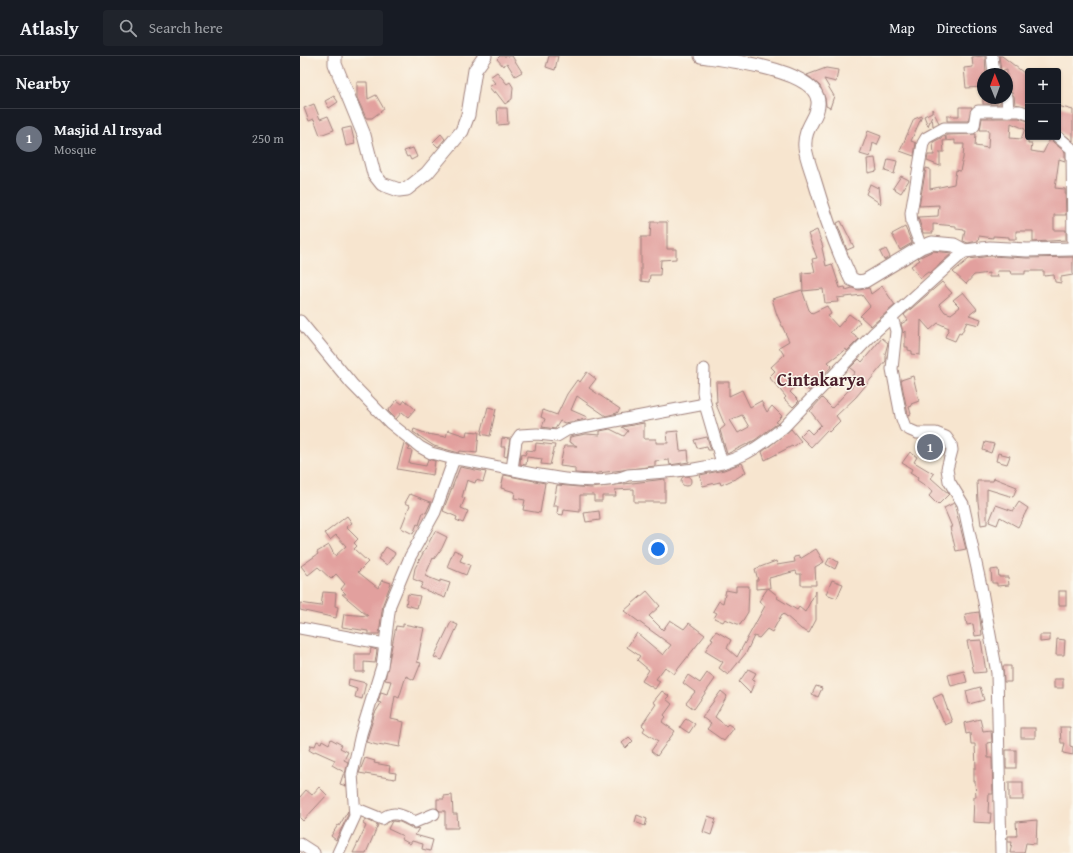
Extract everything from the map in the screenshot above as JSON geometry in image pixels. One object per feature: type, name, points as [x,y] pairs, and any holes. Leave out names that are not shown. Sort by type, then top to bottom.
[{"type":"main road","points":[[335,56],[335,64],[364,135],[374,174],[382,184],[399,190],[407,188],[427,173],[462,131],[468,115],[475,70],[485,56]]},
{"type":"main road","points":[[701,56],[747,62],[768,68],[804,82],[815,92],[818,106],[806,132],[805,148],[824,213],[851,279],[858,282],[865,282],[921,247],[932,243],[954,245],[965,251],[990,248],[1027,250],[1073,248]]},
{"type":"street","points":[[992,56],[993,68]]},
{"type":"street","points":[[1008,104],[1008,111]]},
{"type":"street","points":[[921,247],[913,229],[911,213],[923,143],[926,138],[944,128],[974,126],[978,111],[1020,111],[1025,113]]},
{"type":"street","points":[[1061,140],[1072,149],[1073,248]]},
{"type":"street","points":[[300,321],[352,384],[390,423],[425,450],[454,459],[468,460],[568,479],[620,478],[628,474],[682,470],[722,462],[752,450],[784,427],[875,332],[965,251]]},
{"type":"street","points":[[892,317],[896,331],[892,374],[905,426],[917,433],[936,433],[946,437],[951,444],[952,450],[948,469],[949,481],[963,504],[981,586],[997,673],[1000,853]]},
{"type":"street","points":[[704,369],[703,392],[705,404],[722,462]]},
{"type":"street","points":[[512,469],[516,441],[520,435],[537,434],[557,436],[567,430],[705,404]]},
{"type":"street","points":[[338,853],[352,826],[355,808],[352,774],[361,734],[382,666],[388,618],[394,594],[410,557],[435,512],[454,459]]},
{"type":"street","points":[[300,628],[385,644]]},
{"type":"street","points":[[355,808],[382,819],[388,814],[396,813],[414,822],[434,814]]},
{"type":"street","points":[[300,844],[314,853]]},
{"type":"building","points":[[500,56],[512,56],[522,72],[515,76],[507,63],[503,66],[497,59]]},
{"type":"building","points":[[549,56],[558,56],[555,70],[546,67]]},
{"type":"building","points":[[985,56],[986,68],[977,68],[977,87],[966,88],[964,68],[973,67],[972,57]]},
{"type":"building","points":[[999,56],[1002,56],[1025,74],[1025,106],[1015,104],[1013,95],[1013,68],[1001,68]]},
{"type":"building","points":[[826,68],[838,70],[836,82],[824,79],[834,96],[830,108],[826,106],[825,98],[820,86],[807,75]]},
{"type":"building","points":[[497,72],[507,84],[510,82],[513,87],[512,99],[505,104],[495,91],[494,93],[489,87],[495,83],[490,77]]},
{"type":"building","points":[[357,82],[367,82],[368,99],[376,95],[384,109],[372,118],[366,118],[357,98]]},
{"type":"building","points":[[334,96],[338,102],[329,108],[325,101]]},
{"type":"building","points":[[314,104],[320,119],[328,116],[334,130],[320,135],[314,119],[309,121],[304,108]]},
{"type":"building","points":[[959,107],[972,107],[968,121],[947,121],[947,116],[959,116]]},
{"type":"building","points":[[1061,107],[1073,110],[1073,141],[1061,132]]},
{"type":"building","points":[[497,108],[507,108],[508,124],[498,125]]},
{"type":"building","points":[[932,109],[939,123],[933,126],[932,116],[928,126],[924,116],[932,112]]},
{"type":"building","points":[[922,116],[911,141],[916,143],[914,156],[900,151],[914,119]]},
{"type":"building","points":[[982,118],[1019,118],[1025,120],[1025,129],[1025,140],[1028,140],[1028,144],[1032,144],[1031,151],[1043,153],[1050,140],[1052,140],[1065,152],[1065,161],[1059,159],[1055,188],[1065,189],[1066,215],[1054,215],[1054,230],[1066,230],[1066,240],[1033,242],[1033,231],[1016,231],[1016,239],[1009,239],[1009,237],[993,236],[993,238],[979,236],[978,241],[968,243],[963,241],[965,230],[956,229],[956,226],[933,224],[933,233],[923,233],[918,217],[938,216],[939,205],[919,206],[926,168],[930,169],[930,189],[954,184],[956,170],[960,171],[963,158],[964,144],[955,144],[955,140],[943,141],[944,152],[940,152],[940,166],[927,161],[928,155],[934,155],[933,142],[945,136],[946,140],[946,135],[976,134],[975,146],[988,148],[989,130],[980,130]],"holes":[[[1011,123],[1025,129],[1021,139],[1010,138]]]},
{"type":"building","points":[[351,127],[355,144],[346,146],[342,129]]},
{"type":"building","points":[[868,131],[881,136],[877,145],[873,143],[870,157],[860,154]]},
{"type":"building","points":[[441,134],[445,139],[438,147],[433,142]]},
{"type":"building","points":[[413,148],[417,157],[411,160],[409,156],[407,157],[404,151]]},
{"type":"building","points":[[875,158],[877,171],[868,173],[867,159]]},
{"type":"building","points":[[888,159],[897,161],[894,174],[885,171]]},
{"type":"building","points":[[901,176],[909,180],[901,193],[893,188]]},
{"type":"building","points":[[870,184],[878,188],[879,186],[881,204],[866,194]]},
{"type":"building","points":[[841,221],[854,247],[847,250],[837,223]]},
{"type":"building","points":[[651,222],[667,222],[667,249],[676,249],[676,259],[661,260],[660,275],[650,275],[649,282],[641,281],[641,237],[650,237]]},
{"type":"building","points":[[905,227],[912,243],[900,250],[892,234]]},
{"type":"building","points":[[817,230],[823,247],[826,266],[832,264],[840,288],[845,287],[846,290],[852,288],[859,290],[869,288],[871,294],[882,286],[895,305],[871,326],[860,316],[870,306],[862,295],[837,298],[838,302],[825,303],[823,289],[803,291],[802,273],[815,272],[812,259],[817,258],[808,234]]},
{"type":"building","points":[[886,249],[890,257],[884,260],[880,252]]},
{"type":"building","points":[[933,251],[952,253],[930,273],[928,272],[920,278],[911,266],[920,260],[918,258]]},
{"type":"building","points":[[990,256],[1027,258],[1073,257],[1073,275],[1061,277],[1061,283],[1055,282],[1054,275],[1044,276],[1044,271],[1025,271],[1025,274],[1011,274],[1010,271],[997,271],[998,277],[989,277],[989,273],[974,275],[966,284],[953,272],[969,259]]},
{"type":"building","points":[[942,282],[952,293],[939,304],[945,312],[951,314],[960,307],[953,300],[963,292],[977,309],[969,315],[981,319],[979,325],[967,322],[961,334],[959,333],[955,341],[945,337],[949,328],[938,323],[930,330],[921,320],[920,355],[912,354],[912,351],[908,350],[908,347],[905,347],[905,331],[903,333],[901,324],[908,320],[904,315]]},
{"type":"building","points":[[802,290],[809,310],[812,313],[827,306],[831,314],[828,316],[838,327],[849,314],[860,322],[851,333],[859,339],[847,351],[846,349],[828,362],[832,366],[809,391],[800,381],[790,392],[799,401],[793,407],[784,399],[786,397],[769,377],[775,371],[771,367],[784,355],[779,347],[789,341],[777,315],[772,299]]},
{"type":"building","points":[[882,338],[888,343],[885,354],[886,361],[856,397],[836,416],[840,421],[829,432],[827,430],[811,447],[800,436],[807,429],[812,434],[821,425],[810,411],[822,398],[832,408],[857,381],[852,376],[855,372],[850,368],[859,359],[862,362]]},
{"type":"building","points":[[587,372],[596,379],[589,388],[620,409],[617,413],[606,416],[577,396],[571,410],[587,417],[586,419],[565,423],[560,421],[555,429],[542,427],[545,419],[541,417],[543,410],[557,415],[567,394],[577,380],[580,382]]},
{"type":"building","points":[[913,376],[919,401],[911,404],[912,406],[909,407],[911,414],[908,415],[901,380]]},
{"type":"building","points":[[716,382],[729,382],[729,396],[742,390],[750,407],[761,401],[767,412],[772,406],[782,416],[776,422],[778,423],[755,440],[727,454],[720,430],[725,426],[715,402],[717,402]],"holes":[[[742,415],[749,427],[738,433],[730,420]]]},
{"type":"building","points":[[397,400],[402,404],[405,400],[415,409],[408,417],[402,412],[396,419],[388,411]]},
{"type":"building","points":[[488,407],[496,409],[490,436],[481,434]]},
{"type":"building","points":[[644,423],[644,439],[656,439],[656,443],[668,443],[667,432],[678,431],[680,451],[688,450],[689,462],[670,465],[669,460],[655,461],[655,466],[590,474],[575,473],[575,468],[560,466],[564,446],[577,446],[569,442],[570,437],[586,434],[600,435],[600,431],[610,429],[624,436],[628,431],[622,427]]},
{"type":"building","points":[[414,429],[427,434],[446,437],[448,430],[466,436],[467,431],[479,432],[477,453],[460,451],[459,453],[434,446],[413,432]]},
{"type":"building","points":[[791,429],[801,441],[793,447],[792,446],[765,460],[762,452]]},
{"type":"building","points":[[707,437],[711,450],[708,450],[707,446],[697,448],[694,440]]},
{"type":"building","points":[[502,438],[510,439],[507,457],[504,456],[505,447],[501,447]]},
{"type":"building","points":[[923,440],[932,440],[941,444],[936,457],[919,450]]},
{"type":"building","points":[[985,442],[994,444],[991,453],[983,450]]},
{"type":"building","points":[[404,443],[410,448],[408,450],[412,451],[409,463],[426,466],[428,459],[435,461],[433,475],[397,469]]},
{"type":"building","points":[[536,443],[555,445],[550,465],[541,464],[542,459],[527,457],[526,465],[520,464],[521,454],[525,455],[527,450],[535,451]]},
{"type":"building","points":[[910,452],[917,457],[914,462],[934,474],[931,478],[949,494],[938,505],[929,496],[933,491],[917,480],[918,478],[910,473],[912,469],[902,463]]},
{"type":"building","points":[[998,453],[1010,456],[1007,464],[996,461]]},
{"type":"building","points":[[742,463],[746,472],[737,478],[721,485],[720,482],[703,486],[700,475],[724,470]]},
{"type":"building","points":[[460,467],[486,472],[483,482],[476,480],[475,483],[467,480],[462,497],[465,498],[461,508],[468,511],[463,523],[456,520],[457,517],[443,511]]},
{"type":"building","points":[[504,475],[545,483],[540,513],[523,510],[525,500],[514,498],[515,492],[501,488]]},
{"type":"building","points":[[686,476],[691,481],[686,486],[681,481]]},
{"type":"building","points":[[994,478],[1017,487],[1013,497],[987,489],[987,524],[981,525],[977,481],[993,481]]},
{"type":"building","points":[[665,479],[665,502],[634,502],[634,489],[615,490],[616,496],[602,496],[602,501],[594,501],[594,495],[580,495],[580,512],[564,510],[563,515],[557,514],[558,506],[553,506],[557,485],[591,488]]},
{"type":"building","points":[[410,494],[431,502],[426,513],[423,512],[419,525],[417,524],[413,534],[401,528],[410,505],[405,503]]},
{"type":"building","points":[[1019,502],[1028,508],[1018,527],[1000,517],[997,525],[989,522],[996,505],[1013,511]]},
{"type":"building","points":[[954,503],[966,549],[956,551],[950,527],[952,527],[944,508]]},
{"type":"building","points":[[599,511],[600,520],[586,522],[584,513]]},
{"type":"building","points":[[347,516],[352,523],[346,527],[358,539],[354,543],[357,546],[354,549],[368,562],[358,572],[378,588],[382,580],[391,583],[383,604],[379,634],[368,634],[368,631],[342,627],[344,614],[368,616],[342,594],[346,594],[341,589],[345,584],[336,574],[331,579],[318,567],[308,575],[301,566],[318,554],[317,552],[329,545],[335,556],[346,546],[336,535],[330,540],[325,533]]},
{"type":"building","points":[[435,531],[447,537],[442,548],[434,559],[433,558],[425,576],[440,582],[440,580],[450,583],[445,598],[420,588],[423,583],[413,579],[415,568]]},
{"type":"building","points":[[386,547],[395,553],[387,565],[378,559]]},
{"type":"building","points":[[816,549],[824,562],[815,567],[816,585],[801,585],[801,574],[797,574],[796,571],[769,578],[770,588],[756,589],[756,580],[758,580],[755,569],[776,561],[777,565],[795,562],[794,557],[800,556],[800,559]]},
{"type":"building","points":[[454,550],[463,554],[460,561],[470,565],[466,575],[447,567]]},
{"type":"building","points":[[830,557],[838,562],[835,569],[826,564]]},
{"type":"building","points":[[998,569],[999,577],[1008,577],[1009,585],[997,586],[997,583],[992,583],[991,570]]},
{"type":"building","points":[[832,580],[843,584],[837,598],[826,594]]},
{"type":"building","points":[[736,586],[749,586],[748,612],[740,625],[725,619],[723,622],[714,618],[717,613],[713,611],[719,601],[723,603],[726,590],[736,592]]},
{"type":"building","points":[[768,588],[778,596],[777,598],[797,610],[799,607],[805,612],[816,591],[816,620],[809,633],[801,629],[782,614],[772,632],[767,629],[759,638],[754,636],[746,653],[728,675],[719,668],[723,662],[705,651],[713,639],[711,638],[716,631],[731,640],[727,648],[737,657],[765,606],[759,601]]},
{"type":"building","points":[[647,591],[660,606],[649,616],[663,630],[670,620],[684,629],[689,623],[705,635],[674,674],[665,667],[656,679],[660,681],[655,689],[642,681],[649,670],[637,660],[640,656],[627,647],[637,633],[663,655],[671,645],[624,611]]},
{"type":"building","points":[[1059,591],[1066,591],[1066,605],[1059,605]]},
{"type":"building","points":[[323,592],[336,593],[335,606],[338,607],[336,618],[300,610],[300,603],[321,606]]},
{"type":"building","points":[[408,594],[420,596],[417,608],[406,605]]},
{"type":"building","points":[[979,612],[982,635],[975,636],[973,624],[967,625],[965,614]]},
{"type":"building","points":[[451,622],[458,625],[442,660],[434,657]]},
{"type":"building","points":[[403,624],[424,628],[417,662],[421,663],[414,680],[406,676],[399,698],[395,696],[391,719],[404,722],[400,747],[384,744],[384,746],[377,745],[366,742],[375,713],[381,703],[378,702],[381,692],[387,694],[391,681],[385,680],[396,626],[403,627]]},
{"type":"building","points":[[1040,635],[1050,635],[1050,641],[1040,642]]},
{"type":"building","points":[[1057,639],[1065,640],[1064,655],[1056,655]]},
{"type":"building","points":[[981,640],[986,672],[974,673],[967,641]]},
{"type":"building","points":[[371,648],[377,650],[375,663],[364,662],[364,672],[355,672],[355,654],[370,654]]},
{"type":"building","points":[[1003,666],[1011,666],[1011,682],[1004,682]]},
{"type":"building","points":[[748,669],[756,673],[752,680],[755,681],[750,693],[739,682]]},
{"type":"building","points":[[964,671],[967,682],[951,686],[948,675]]},
{"type":"building","points":[[707,673],[715,679],[694,709],[686,703],[695,692],[683,683],[688,675],[700,683]]},
{"type":"building","points":[[349,679],[366,683],[362,699],[355,697],[357,689],[348,686]]},
{"type":"building","points":[[1054,679],[1063,679],[1063,688],[1054,688]]},
{"type":"building","points":[[816,686],[822,688],[818,697],[812,694]]},
{"type":"building","points":[[980,687],[984,700],[969,704],[966,691]]},
{"type":"building","points":[[662,691],[669,696],[666,699],[672,704],[664,715],[666,717],[662,722],[675,731],[657,756],[651,751],[658,741],[643,731],[645,728],[642,725],[656,704],[653,702]]},
{"type":"building","points":[[721,691],[727,696],[715,717],[726,726],[728,724],[734,728],[724,741],[707,729],[711,724],[702,717]]},
{"type":"building","points":[[942,694],[952,722],[945,725],[933,698]]},
{"type":"building","points":[[686,718],[695,724],[689,733],[680,727]]},
{"type":"building","points":[[980,719],[983,731],[991,730],[992,742],[987,743],[988,758],[992,758],[993,794],[989,794],[988,813],[991,813],[990,823],[973,822],[974,797],[976,797],[974,781],[974,768],[976,768],[975,744],[971,744],[970,733],[966,734],[964,723]]},
{"type":"building","points":[[1060,727],[1070,727],[1070,746],[1073,747],[1073,755],[1063,753],[1065,743],[1061,743]]},
{"type":"building","points":[[1021,728],[1035,728],[1035,738],[1021,738]]},
{"type":"building","points":[[629,737],[633,741],[626,748],[622,743]]},
{"type":"building","points":[[331,739],[342,745],[340,748],[348,752],[344,760],[348,762],[345,774],[346,786],[340,784],[344,772],[332,765],[335,760],[315,751],[314,753],[309,750],[311,745],[315,746],[317,741],[321,743],[322,740],[329,744]]},
{"type":"building","points":[[1006,750],[1016,750],[1016,768],[1006,768]]},
{"type":"building","points":[[365,758],[375,761],[374,763],[390,766],[389,772],[396,773],[395,779],[359,773]]},
{"type":"building","points":[[1009,782],[1023,782],[1023,800],[1009,800]]},
{"type":"building","points":[[319,787],[327,795],[303,821],[300,818],[300,797],[306,790],[312,795]]},
{"type":"building","points":[[452,795],[453,814],[457,814],[458,828],[445,828],[445,811],[440,811],[437,808],[437,799],[444,799],[444,796]]},
{"type":"building","points":[[348,811],[348,815],[336,840],[331,836]]},
{"type":"building","points":[[637,815],[647,819],[645,826],[635,822]]},
{"type":"building","points":[[708,816],[716,819],[711,835],[703,832]]},
{"type":"building","points":[[365,819],[378,825],[366,853],[353,853],[366,826],[363,824]]},
{"type":"building","points":[[1037,820],[1036,844],[1026,843],[1024,853],[1010,853],[1012,842],[1008,842],[1008,836],[1017,836],[1016,822]]},
{"type":"building","points":[[392,821],[400,822],[414,829],[419,828],[415,835],[433,840],[430,851],[422,849],[423,844],[412,841],[410,844],[401,839],[403,836],[388,829]]},
{"type":"place","name":"Masjid Al Irsyad","points":[[930,447]]},
{"type":"district","name":"Cintakarya","points":[[821,380]]}]
